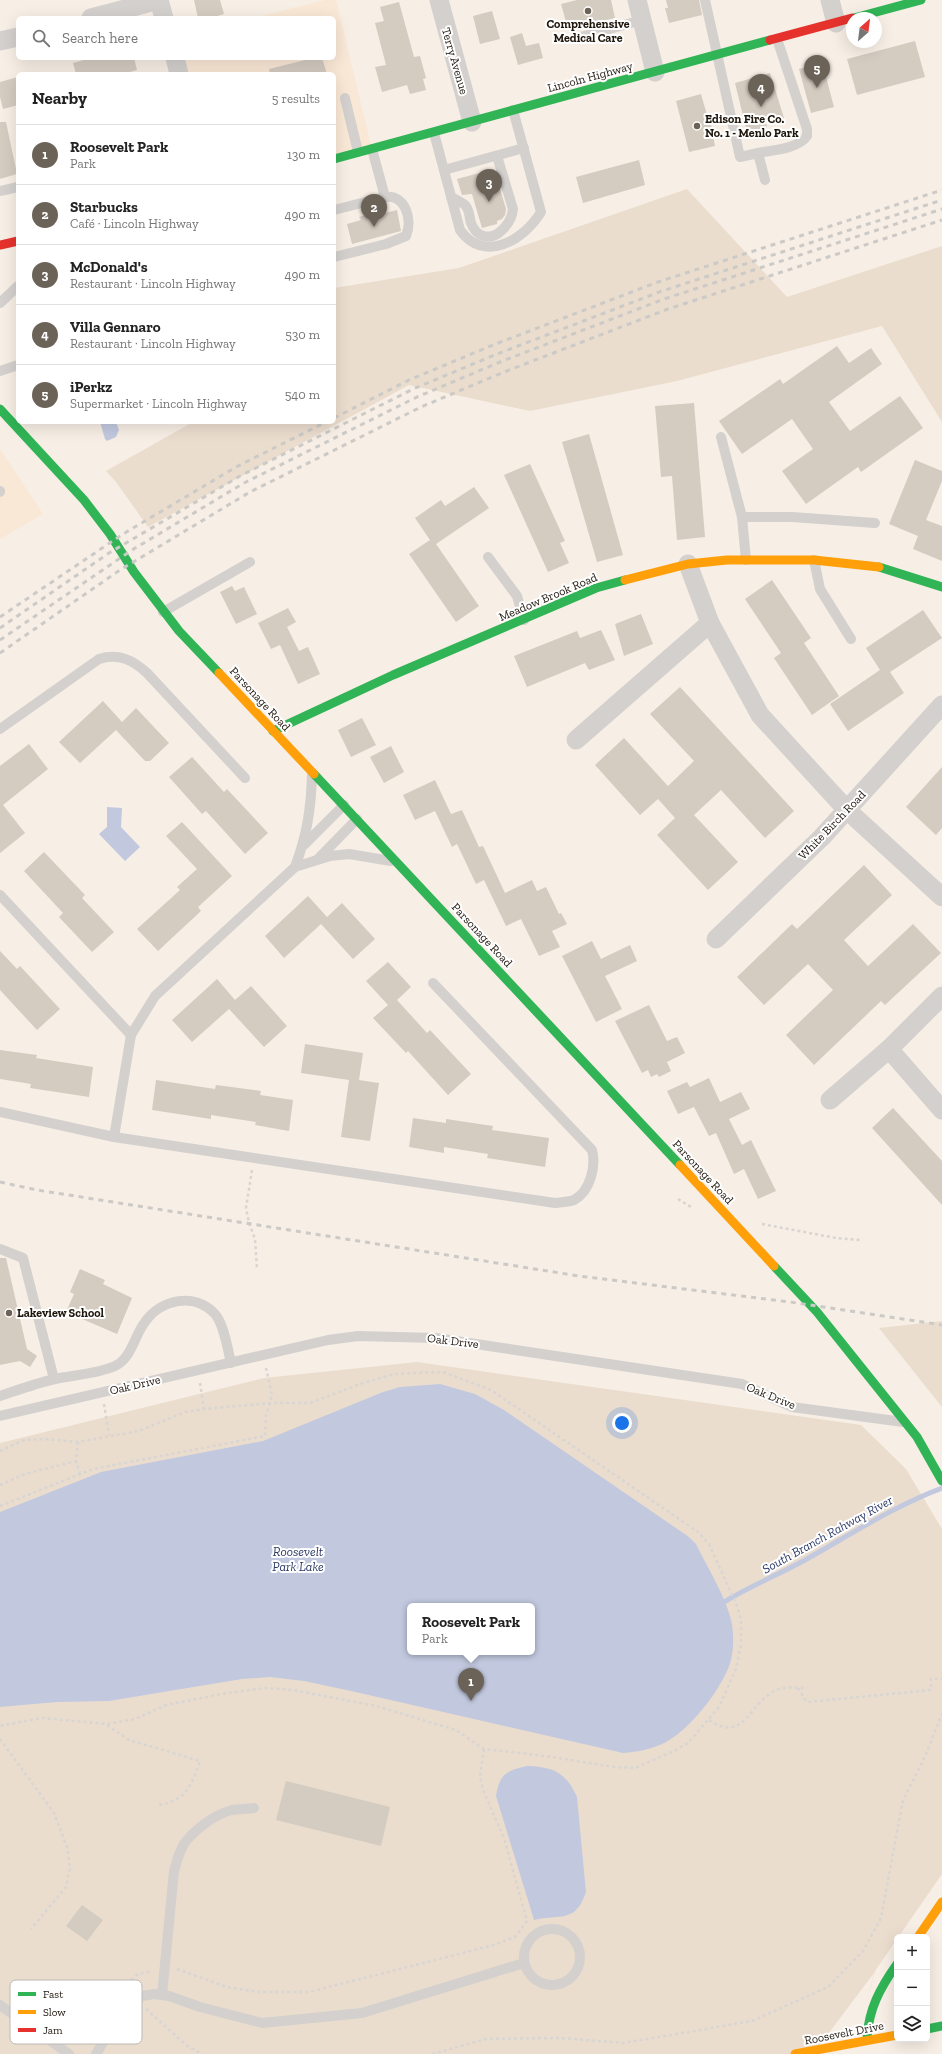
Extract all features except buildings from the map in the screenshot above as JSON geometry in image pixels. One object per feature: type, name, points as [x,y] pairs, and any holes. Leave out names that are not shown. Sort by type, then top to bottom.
[{"type":"street","points":[[99,16],[159,0],[163,16]]},
{"type":"street","name":"Terry Avenue","points":[[439,0],[472,122]]},
{"type":"street","points":[[637,0],[655,72]]},
{"type":"street","points":[[830,0],[846,19]]},
{"type":"street","name":"Lincoln Highway","points":[[877,12],[921,0]]},
{"type":"street","name":"Lincoln Highway","points":[[336,158],[434,133],[513,110],[846,20]]},
{"type":"street","points":[[0,41],[16,37]]},
{"type":"street","points":[[176,60],[178,72]]},
{"type":"street","points":[[0,245],[16,241]]},
{"type":"street","name":"Parsonage Road","points":[[0,409],[84,500],[110,534],[134,572],[163,612],[179,631],[344,805],[804,1298],[917,1437],[941,1480]]},
{"type":"street","name":"Meadow Brook Road","points":[[273,731],[393,675],[596,588],[688,564],[746,560],[814,560],[884,568],[942,587]]},
{"type":"street","points":[[688,564],[710,623],[760,715],[847,810],[942,897]]},
{"type":"street","points":[[576,740],[710,623]]},
{"type":"street","name":"White Birch Road","points":[[716,939],[847,810],[942,705]]},
{"type":"street","points":[[830,1100],[889,1049],[942,996]]},
{"type":"street","points":[[889,1049],[942,1110]]},
{"type":"street","points":[[920,1934],[942,1902]]},
{"type":"street","points":[[867,2040],[867,2024],[871,2005],[880,1987],[894,1968]]},
{"type":"street","points":[[930,2028],[942,2026]]},
{"type":"street","name":"Roosevelt Drive","points":[[795,2054],[894,2036]]},
{"type":"lane","points":[[705,0],[716,56],[740,157],[801,142],[807,136],[777,39]]},
{"type":"lane","points":[[573,39],[642,20]]},
{"type":"lane","points":[[345,98],[358,152]]},
{"type":"lane","points":[[434,133],[460,230],[477,246],[494,246],[521,234],[532,224],[542,209],[513,110]]},
{"type":"lane","points":[[372,148],[384,197]]},
{"type":"lane","points":[[444,170],[524,148]]},
{"type":"lane","points":[[758,153],[766,180]]},
{"type":"lane","points":[[451,197],[465,205],[469,211],[472,224],[482,236],[488,237],[501,231],[513,216],[513,209],[498,156]]},
{"type":"lane","points":[[0,191],[16,187]]},
{"type":"lane","points":[[336,209],[384,197],[395,197],[400,200],[406,209],[408,228],[406,236],[386,244],[336,256]]},
{"type":"lane","points":[[0,303],[16,288]]},
{"type":"lane","points":[[0,371],[16,366]]},
{"type":"lane","points":[[720,437],[742,517],[746,560]]},
{"type":"lane","points":[[742,517],[792,517],[875,523]]},
{"type":"lane","points":[[488,557],[517,596],[524,620]]},
{"type":"lane","points":[[814,560],[820,589],[851,639]]},
{"type":"lane","points":[[163,612],[250,562]]},
{"type":"lane","points":[[0,729],[100,659],[109,656],[118,656],[129,659],[148,672],[245,778]]},
{"type":"lane","points":[[295,867],[303,846],[311,806],[312,772]]},
{"type":"lane","points":[[303,846],[344,805]]},
{"type":"lane","points":[[317,860],[357,819]]},
{"type":"lane","points":[[114,1137],[131,1035],[155,996],[295,867],[330,856],[349,854],[398,863]]},
{"type":"lane","points":[[0,895],[131,1035]]},
{"type":"lane","points":[[0,1112],[114,1137],[555,1203],[574,1200],[584,1190],[590,1179],[595,1159],[592,1150],[433,983]]},
{"type":"lane","points":[[0,1249],[23,1258],[54,1379]]},
{"type":"lane","points":[[0,1396],[54,1379],[114,1367],[128,1355],[144,1322],[155,1310],[166,1304],[181,1301],[193,1301],[206,1306],[216,1315],[224,1336],[231,1364]]},
{"type":"lane","name":"Oak Drive","points":[[0,1416],[231,1364],[328,1340],[358,1336],[436,1338],[742,1384],[792,1407],[906,1423]]},
{"type":"lane","points":[[162,1995],[174,1871],[178,1857],[185,1844],[199,1829],[213,1819],[231,1810],[254,1808]]},
{"type":"lane","points":[[550,1928],[559,1929],[568,1933],[575,1939],[580,1948],[581,1957],[578,1970],[568,1981],[560,1985],[542,1983],[531,1975],[524,1963],[524,1953],[532,1936],[540,1931],[550,1928]]},
{"type":"lane","points":[[142,1996],[154,1994],[162,1995],[262,2023],[362,2014],[524,1963]]},
{"type":"lane","points":[[0,2005],[10,2012]]},
{"type":"lane","points":[[55,2044],[69,2054]]},
{"type":"lane","points":[[96,2054],[102,2044]]},
{"type":"path","points":[[253,1158],[246,1208],[249,1223],[255,1239],[257,1270]]},
{"type":"path","points":[[678,1199],[696,1210]]},
{"type":"path","points":[[758,1223],[836,1238],[861,1240]]},
{"type":"path","points":[[0,1506],[93,1470],[265,1436],[266,1416],[271,1403],[272,1395],[263,1356]]},
{"type":"path","points":[[198,1371],[204,1409]]},
{"type":"path","points":[[0,1451],[24,1440],[47,1439],[78,1442],[139,1430],[185,1412],[204,1409],[271,1403],[310,1403],[363,1383],[394,1374],[443,1372],[492,1390],[698,1532],[709,1544],[738,1606],[741,1620],[741,1645],[736,1669],[719,1707],[688,1743],[672,1752],[635,1768],[615,1767],[545,1756],[484,1749],[456,1730],[376,1706],[293,1690],[266,1688],[227,1693],[166,1705],[135,1719],[107,1724],[42,1718],[0,1726]]},
{"type":"path","points":[[102,1393],[109,1435]]},
{"type":"path","points":[[78,1442],[76,1461],[80,1474]]},
{"type":"path","points":[[0,1485],[25,1474],[76,1461]]},
{"type":"path","points":[[798,1688],[807,1702],[931,1690],[931,1679],[942,1679]]},
{"type":"path","points":[[709,1720],[719,1727],[730,1728],[740,1724],[769,1694],[782,1689],[807,1688]]},
{"type":"path","points":[[432,2054],[486,2039],[560,2038],[624,2042],[752,2021],[828,1987],[863,1951],[881,1918],[903,1800],[923,1761],[942,1714]]},
{"type":"path","points":[[107,1724],[129,1740],[200,1761],[185,1795],[173,1802],[160,1805]]},
{"type":"path","points":[[0,1739],[54,1813],[67,1847],[70,1868],[66,1887],[31,1929]]},
{"type":"path","points":[[131,1980],[138,1974],[164,1969],[180,1970],[227,1987],[257,1992],[309,1992],[494,1945],[516,1937],[527,1921],[504,1838],[483,1790],[480,1776],[484,1749]]},
{"type":"path","points":[[142,2005],[157,2021],[186,2045],[202,2054]]},
{"type":"shaded area","points":[[325,0],[336,0],[372,149],[336,158],[336,72],[178,72],[176,60],[336,60],[336,16],[262,16]]},
{"type":"shaded area","points":[[687,189],[787,297],[942,246],[942,422],[882,326],[677,381],[530,411],[409,385],[148,527],[116,482],[106,471],[189,424],[336,424],[336,288],[459,268]]},
{"type":"shaded area","points":[[0,449],[43,514],[0,539]]},
{"type":"shaded area","points":[[942,1321],[942,1407],[879,1328]]},
{"type":"shaded area","points":[[417,1362],[861,1425],[906,1469],[942,1529],[942,1874],[901,1934],[894,1934],[894,1943],[875,1971],[865,2007],[874,1973],[813,2054],[0,2054],[0,1443],[264,1378]]},
{"type":"water","points":[[101,424],[117,424],[119,430],[116,437],[107,441]]},
{"type":"water","points":[[107,807],[122,808],[121,827],[140,847],[125,861],[99,834],[107,827]]},
{"type":"water","name":"Roosevelt Park Lake","points":[[440,1384],[475,1394],[504,1410],[689,1537],[696,1544],[726,1604],[733,1629],[733,1641],[730,1664],[723,1679],[710,1700],[684,1729],[666,1742],[651,1748],[623,1753],[351,1691],[304,1681],[270,1677],[242,1679],[109,1701],[57,1702],[0,1707],[0,1512],[101,1472],[263,1441],[383,1392],[400,1387]]},
{"type":"water","points":[[527,1766],[544,1768],[558,1772],[568,1782],[577,1797],[586,1892],[577,1909],[572,1913],[560,1917],[534,1920],[496,1796],[500,1782],[505,1774]]},
{"type":"waterway","name":"South Branch Rahway River","points":[[724,1602],[785,1571],[889,1512],[942,1488]]},
{"type":"railway","points":[[336,417],[409,380],[493,345],[658,282],[942,190]]},
{"type":"railway","points":[[0,628],[109,553],[240,476],[413,389],[497,354],[662,291],[942,200]]},
{"type":"railway","points":[[0,640],[132,550],[244,483],[417,397],[500,362],[664,299],[942,209]]},
{"type":"railway","points":[[0,653],[120,570],[250,492],[421,407],[504,372],[668,309],[942,220]]},
{"type":"railway","points":[[0,617],[123,534],[236,467],[322,424]]},
{"type":"railway","points":[[0,1182],[37,1190],[579,1276],[790,1302],[942,1325]]},
{"type":"traffic: fast","points":[[876,12],[921,0]]},
{"type":"traffic: fast","points":[[336,158],[770,40]]},
{"type":"traffic: fast","points":[[0,409],[84,500],[110,534],[134,572],[179,631],[219,673]]},
{"type":"traffic: fast","points":[[879,567],[942,587]]},
{"type":"traffic: fast","points":[[273,731],[393,675],[596,588],[625,580]]},
{"type":"traffic: fast","points":[[314,774],[680,1165]]},
{"type":"traffic: fast","points":[[774,1266],[817,1312],[917,1437],[942,1481]]},
{"type":"traffic: fast","points":[[867,2040],[872,2009],[880,1991],[894,1968]]},
{"type":"traffic: fast","points":[[930,2028],[942,2026]]},
{"type":"traffic: slow","points":[[625,580],[688,564],[727,560],[814,560],[879,567]]},
{"type":"traffic: slow","points":[[219,673],[314,774]]},
{"type":"traffic: slow","points":[[680,1165],[774,1266]]},
{"type":"traffic: slow","points":[[920,1934],[942,1902]]},
{"type":"traffic: slow","points":[[795,2054],[894,2036]]},
{"type":"traffic: jam","points":[[770,40],[846,20]]},
{"type":"traffic: jam","points":[[0,245],[16,241]]},
{"type":"place","name":"Comprehensive Medical Care","points":[[588,11]]},
{"type":"place","name":"iPerkz","points":[[817,88]]},
{"type":"place","name":"Villa Gennaro","points":[[761,107]]},
{"type":"place","name":"Edison Fire Co. No. 1 - Menlo Park","points":[[697,126]]},
{"type":"place","name":"McDonald's","points":[[489,202]]},
{"type":"place","name":"Starbucks","points":[[374,227]]},
{"type":"place","name":"Lakeview School","points":[[9,1313]]},
{"type":"place","name":"Roosevelt Park","points":[[471,1701]]}]
